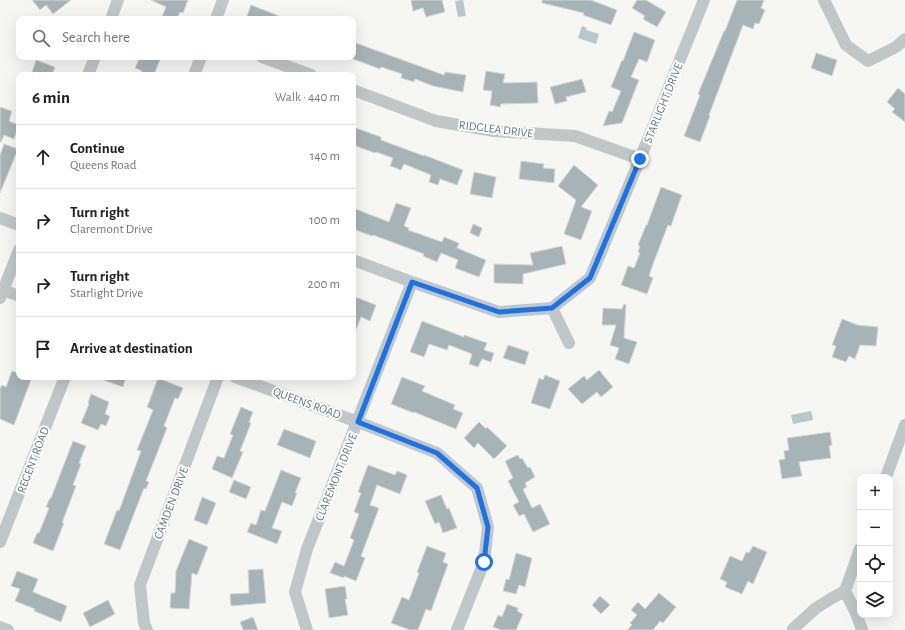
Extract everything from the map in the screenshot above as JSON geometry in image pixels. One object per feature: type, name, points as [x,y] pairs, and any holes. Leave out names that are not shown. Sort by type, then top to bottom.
[{"type":"street","points":[[111,16],[118,0]]},
{"type":"street","points":[[217,16],[223,0]]},
{"type":"street","name":"STARLIGHT DRIVE","points":[[552,308],[590,278],[704,0]]},
{"type":"street","points":[[824,0],[846,45],[868,61],[896,47],[905,39]]},
{"type":"street","points":[[89,72],[95,60]]},
{"type":"street","points":[[195,72],[200,60]]},
{"type":"street","points":[[270,60],[303,72]]},
{"type":"street","name":"RIDGLEA DRIVE","points":[[356,91],[436,121],[494,131],[575,136],[640,159]]},
{"type":"street","points":[[0,218],[16,224]]},
{"type":"street","points":[[16,258],[2,294],[16,296]]},
{"type":"street","points":[[356,261],[499,312],[552,308],[569,343]]},
{"type":"street","name":"CLAREMONT DRIVE","points":[[307,630],[295,592],[307,549],[412,282]]},
{"type":"street","name":"REGENT ROAD","points":[[0,542],[64,380]]},
{"type":"street","name":"CAMDEN DRIVE","points":[[147,630],[144,623],[140,585],[217,380]]},
{"type":"street","name":"QUEENS ROAD","points":[[243,380],[437,453],[477,488],[488,527],[484,562],[457,630]]},
{"type":"street","points":[[887,474],[905,425]]},
{"type":"street","points":[[794,630],[816,608],[845,591],[857,557]]},
{"type":"street","points":[[845,591],[856,613],[862,630]]},
{"type":"street","points":[[0,627],[8,630]]},
{"type":"shaded area","points":[[463,0],[466,16],[458,17],[455,1]]},
{"type":"shaded area","points":[[582,26],[587,28],[586,30],[599,34],[596,44],[578,38]]},
{"type":"shaded area","points":[[811,411],[813,420],[793,424],[791,415]]},
{"type":"building","points":[[32,0],[71,0],[53,14],[46,5],[40,10]]},
{"type":"building","points":[[151,0],[188,0],[183,13],[180,12],[178,16],[162,16],[166,7]]},
{"type":"building","points":[[411,0],[442,0],[445,12],[426,17],[423,8],[413,11]]},
{"type":"building","points":[[542,0],[591,0],[617,10],[611,25],[583,15],[584,13],[542,3]]},
{"type":"building","points":[[637,0],[646,0],[666,12],[657,27],[643,19],[645,16],[632,8]]},
{"type":"building","points":[[737,0],[764,0],[761,8],[765,10],[759,24],[755,23],[753,29],[743,25],[700,142],[684,136],[700,95],[698,94]]},
{"type":"building","points":[[251,5],[279,16],[247,16]]},
{"type":"building","points":[[634,32],[655,40],[647,62],[639,59],[631,77],[639,80],[622,123],[603,126],[609,111],[612,112],[621,91],[611,87]]},
{"type":"building","points":[[356,43],[444,75],[445,72],[466,75],[463,92],[433,86],[415,79],[414,82],[401,78],[402,74],[381,67],[380,69],[356,60]]},
{"type":"building","points":[[816,53],[837,60],[832,76],[811,68]]},
{"type":"building","points":[[36,60],[55,67],[53,72],[32,72]]},
{"type":"building","points":[[139,60],[160,60],[155,72],[142,72],[135,68]]},
{"type":"building","points":[[486,71],[505,74],[503,83],[537,82],[538,103],[501,104],[500,107],[490,105],[492,91],[483,90]]},
{"type":"building","points":[[582,79],[586,92],[566,97],[567,101],[555,104],[550,87]]},
{"type":"building","points":[[898,88],[905,94],[905,122],[892,112],[895,109],[887,102]]},
{"type":"building","points":[[0,107],[12,111],[9,121],[16,124],[16,133],[14,139],[4,135],[0,142]]},
{"type":"building","points":[[356,128],[381,137],[381,140],[463,170],[457,185],[440,179],[438,185],[429,182],[431,175],[404,164],[401,170],[390,166],[393,158],[376,152],[375,153],[356,146]]},
{"type":"building","points":[[4,144],[16,148],[16,154],[0,193],[0,155]]},
{"type":"building","points":[[521,161],[544,164],[543,168],[555,169],[554,183],[519,179]]},
{"type":"building","points":[[574,165],[598,185],[581,207],[592,211],[581,240],[564,234],[576,200],[558,186]]},
{"type":"building","points":[[474,172],[496,177],[492,198],[470,194]]},
{"type":"building","points":[[661,187],[682,195],[671,226],[668,225],[653,264],[649,276],[653,278],[647,294],[621,285],[628,266],[634,268],[640,253],[638,252],[640,246],[638,245]]},
{"type":"building","points":[[396,203],[411,208],[404,226],[409,228],[408,230],[442,242],[444,237],[459,243],[457,248],[486,260],[479,277],[455,268],[458,260],[441,253],[437,262],[423,256],[424,254],[356,230],[356,209],[389,222]]},
{"type":"building","points":[[473,224],[482,228],[479,237],[470,233]]},
{"type":"building","points":[[562,246],[566,264],[523,274],[523,284],[494,283],[494,264],[533,265],[530,253]]},
{"type":"building","points":[[356,297],[376,305],[370,321],[361,317],[356,330]]},
{"type":"building","points":[[624,304],[626,305],[624,338],[637,342],[629,364],[615,359],[619,348],[610,345],[616,325],[602,325],[603,308],[622,309]]},
{"type":"building","points":[[842,319],[858,325],[878,327],[876,346],[860,345],[855,359],[849,356],[846,362],[832,357],[836,346],[832,345]]},
{"type":"building","points":[[422,321],[464,337],[464,335],[487,343],[484,350],[494,353],[491,362],[482,359],[478,367],[469,364],[472,354],[449,345],[447,350],[429,344],[424,357],[410,352]]},
{"type":"building","points":[[508,345],[529,352],[525,365],[503,358]]},
{"type":"building","points":[[599,370],[613,387],[601,397],[597,392],[582,404],[568,389],[584,376],[587,380]]},
{"type":"building","points":[[12,371],[16,372],[16,380],[31,380],[14,425],[0,419],[0,389],[2,385],[6,387]]},
{"type":"building","points":[[545,375],[560,381],[550,409],[531,403],[539,378],[543,380]]},
{"type":"building","points":[[402,377],[425,386],[422,391],[455,405],[453,409],[463,413],[456,429],[391,404]]},
{"type":"building","points":[[104,380],[125,380],[123,387]]},
{"type":"building","points":[[157,380],[163,380],[183,388],[178,399],[175,398],[164,426],[167,428],[146,481],[149,482],[146,489],[144,488],[120,550],[104,544],[117,510],[119,511],[141,451],[137,450],[153,410],[147,407]]},
{"type":"building","points":[[91,394],[109,402],[105,414],[110,416],[106,426],[101,424],[98,430],[81,423],[89,404]]},
{"type":"building","points":[[241,407],[253,412],[249,422],[251,423],[240,451],[243,452],[232,478],[212,469],[217,456],[224,458],[233,435],[230,434]]},
{"type":"building","points":[[479,422],[486,429],[487,427],[507,446],[494,459],[478,443],[474,448],[464,438]]},
{"type":"building","points":[[284,429],[316,441],[310,458],[277,445]]},
{"type":"building","points":[[830,432],[832,445],[829,446],[831,458],[799,462],[802,476],[782,479],[779,460],[785,459],[784,451],[789,450],[787,438]]},
{"type":"building","points":[[73,441],[86,446],[79,463],[81,464],[73,485],[76,486],[53,551],[33,543],[37,533],[39,533],[49,508],[46,507],[51,498]]},
{"type":"building","points":[[518,455],[520,459],[522,458],[528,468],[530,467],[535,477],[525,483],[527,487],[523,489],[532,508],[540,504],[550,524],[533,532],[524,514],[519,516],[513,505],[519,502],[508,481],[513,478],[505,461]]},
{"type":"building","points":[[368,465],[395,475],[397,471],[407,475],[400,494],[377,485],[370,505],[379,508],[361,556],[365,558],[356,581],[344,576],[344,578],[330,573],[335,562],[344,566],[354,540],[350,538],[359,514],[354,512],[361,493],[358,492]]},
{"type":"building","points":[[281,470],[301,478],[292,506],[282,502],[272,528],[282,531],[277,544],[247,532],[251,523],[256,525],[261,510],[265,511]]},
{"type":"building","points":[[234,480],[251,487],[246,499],[229,492]]},
{"type":"building","points":[[441,495],[447,509],[449,508],[457,528],[443,533],[439,522],[435,524],[425,501]]},
{"type":"building","points":[[202,497],[216,503],[207,525],[194,520]]},
{"type":"building","points":[[189,539],[208,547],[197,575],[192,573],[189,609],[170,608],[171,593],[175,593],[176,571]]},
{"type":"building","points":[[427,546],[446,553],[443,562],[448,564],[431,611],[426,609],[418,630],[410,630],[391,623],[402,597],[409,600],[419,573],[417,572]]},
{"type":"building","points":[[753,546],[767,552],[753,584],[748,581],[742,594],[725,587],[727,582],[720,579],[730,556],[742,561],[746,552],[749,553]]},
{"type":"building","points":[[516,553],[532,558],[525,587],[519,585],[516,594],[503,591],[506,579],[509,580]]},
{"type":"building","points":[[263,569],[266,603],[231,606],[230,594],[249,593],[248,570]]},
{"type":"building","points":[[17,571],[38,579],[33,592],[67,606],[61,622],[34,611],[35,609],[15,601],[20,589],[11,586]]},
{"type":"building","points":[[345,586],[347,599],[345,599],[348,615],[329,618],[325,589]]},
{"type":"building","points":[[659,593],[676,607],[663,623],[660,621],[653,630],[627,630],[632,625],[630,623],[637,615],[631,610],[638,602],[645,609]]},
{"type":"building","points":[[600,596],[610,605],[601,614],[592,605]]},
{"type":"building","points":[[108,600],[115,614],[90,627],[83,613]]},
{"type":"building","points":[[507,604],[518,608],[517,611],[523,614],[516,630],[501,630],[493,627],[498,615],[502,617]]},
{"type":"building","points":[[253,617],[258,630],[243,630],[240,622]]},
{"type":"route","points":[[484,562],[488,527],[477,488],[437,453],[358,422],[412,282],[499,312],[552,308],[590,278],[640,159]]}]
